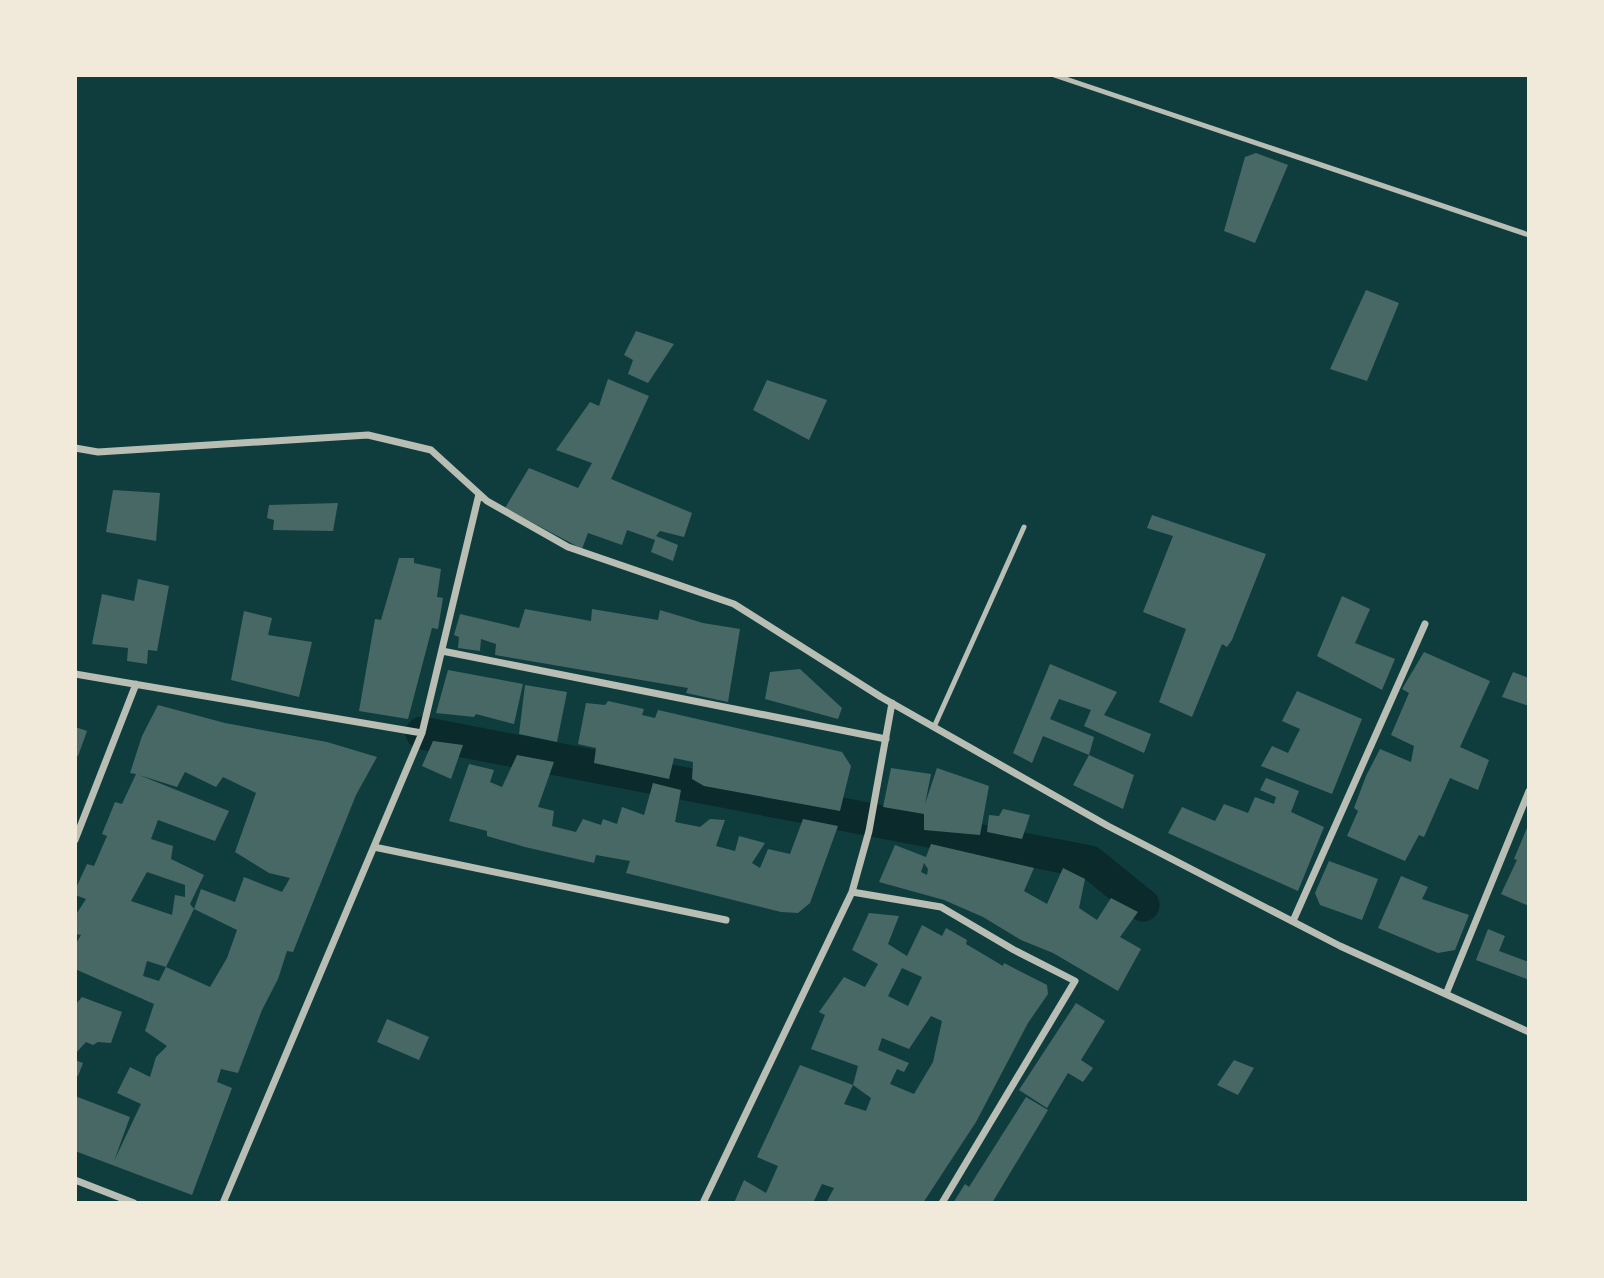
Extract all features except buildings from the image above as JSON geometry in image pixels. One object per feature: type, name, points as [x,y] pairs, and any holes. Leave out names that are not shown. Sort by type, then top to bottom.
[{"type":"street","points":[[75,448],[98,452],[368,435],[431,450],[479,494],[568,547],[734,604],[892,703],[1108,826],[1293,921],[1529,1032]]},
{"type":"street","points":[[223,1203],[422,733],[479,494]]},
{"type":"street","points":[[1293,921],[1424,624]]},
{"type":"street","points":[[442,651],[886,739]]},
{"type":"street","points":[[75,674],[422,733]]},
{"type":"street","points":[[75,840],[136,684]]},
{"type":"street","points":[[703,1203],[852,892],[869,831],[892,703]]},
{"type":"street","points":[[1446,994],[1529,791]]},
{"type":"street","points":[[374,847],[726,920]]},
{"type":"street","points":[[852,892],[941,906],[1014,950],[1075,981],[942,1203]]},
{"type":"street","points":[[75,1180],[134,1203]]},
{"type":"lane","points":[[1054,75],[1529,235]]},
{"type":"lane","points":[[934,727],[1024,527]]},
{"type":"waterway","points":[[422,733],[1090,862],[1143,905]]}]
